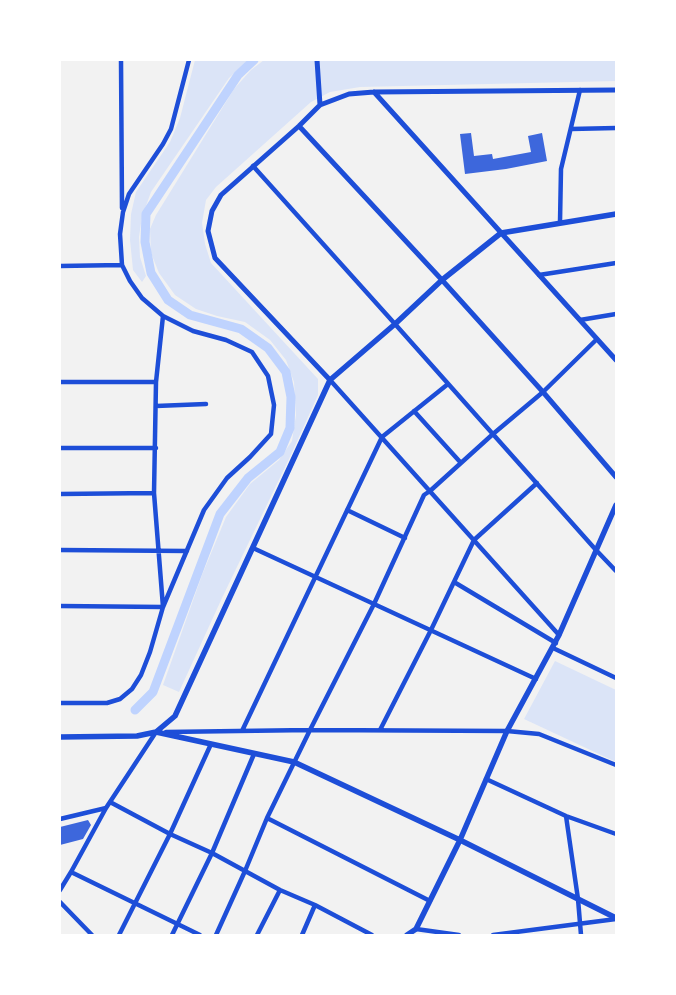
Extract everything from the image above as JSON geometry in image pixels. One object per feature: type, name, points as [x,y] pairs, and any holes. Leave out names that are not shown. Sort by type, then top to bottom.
[{"type":"main road","points":[[156,732],[175,716],[330,380],[395,324],[442,280],[501,233],[616,214]]},
{"type":"main road","points":[[406,935],[416,929],[460,840],[507,731],[554,646],[616,505]]},
{"type":"main road","points":[[60,737],[137,736],[156,732],[294,762],[460,840],[616,918]]},
{"type":"street","points":[[60,703],[107,703],[120,699],[132,689],[141,675],[163,607],[204,510],[227,478],[250,457],[270,434],[274,405],[268,376],[252,352],[226,340],[193,331],[163,316],[142,298],[122,265],[120,234],[122,212],[121,60]]},
{"type":"street","points":[[122,212],[137,180],[163,144],[171,129],[189,60]]},
{"type":"street","points":[[317,60],[320,105]]},
{"type":"street","points":[[560,222],[561,169],[580,90]]},
{"type":"street","points":[[559,635],[330,380],[215,258],[208,231],[212,211],[221,195],[320,105],[349,94],[374,92],[616,90]]},
{"type":"street","points":[[374,92],[616,360]]},
{"type":"street","points":[[298,126],[442,280],[543,392],[616,477]]},
{"type":"street","points":[[571,129],[616,128]]},
{"type":"street","points":[[252,166],[616,571]]},
{"type":"street","points":[[539,275],[616,263]]},
{"type":"street","points":[[60,266],[122,265]]},
{"type":"street","points":[[580,320],[616,314]]},
{"type":"street","points":[[163,316],[156,382],[154,493],[163,607]]},
{"type":"street","points":[[216,935],[267,818],[374,604],[424,496],[543,392],[597,339]]},
{"type":"street","points":[[60,382],[156,382]]},
{"type":"street","points":[[242,731],[382,437],[448,384]]},
{"type":"street","points":[[156,406],[206,404]]},
{"type":"street","points":[[414,411],[461,463]]},
{"type":"street","points":[[60,448],[156,448]]},
{"type":"street","points":[[380,730],[474,540],[537,483]]},
{"type":"street","points":[[60,494],[154,493]]},
{"type":"street","points":[[347,510],[405,538]]},
{"type":"street","points":[[253,548],[536,679]]},
{"type":"street","points":[[60,550],[187,550]]},
{"type":"street","points":[[454,582],[554,646],[616,678]]},
{"type":"street","points":[[60,606],[163,607]]},
{"type":"street","points":[[60,890],[106,808],[156,732],[310,730],[507,731],[538,734],[616,765]]},
{"type":"street","points":[[119,935],[170,834],[212,744]]},
{"type":"street","points":[[172,935],[212,853],[254,754]]},
{"type":"street","points":[[486,779],[566,816],[616,832]]},
{"type":"street","points":[[110,802],[170,834],[212,853],[280,890],[315,905],[363,933],[372,935]]},
{"type":"street","points":[[60,819],[106,808]]},
{"type":"street","points":[[566,816],[582,935]]},
{"type":"street","points":[[267,818],[430,901]]},
{"type":"street","points":[[71,872],[200,935]]},
{"type":"street","points":[[257,935],[280,890]]},
{"type":"street","points":[[60,902],[92,935]]},
{"type":"street","points":[[302,935],[315,905]]},
{"type":"street","points":[[493,935],[616,918]]},
{"type":"street","points":[[416,929],[459,935]]},
{"type":"shaded area","points":[[195,60],[248,60],[229,78],[151,192],[142,217],[139,237],[140,257],[146,276],[142,282],[133,270],[130,240],[131,214],[136,192],[170,142],[180,118]]},
{"type":"shaded area","points":[[264,60],[616,60],[616,81],[360,87],[330,92],[311,102],[216,187],[206,200],[202,223],[205,244],[211,263],[318,379],[318,395],[179,692],[163,685],[202,575],[226,517],[250,484],[279,460],[292,441],[296,415],[294,382],[286,360],[270,340],[245,322],[196,309],[175,295],[159,273],[151,253],[150,229],[156,215],[234,89],[251,70]]},
{"type":"shaded area","points":[[555,661],[616,690],[616,762],[524,719]]},
{"type":"building","points":[[471,133],[474,156],[492,154],[493,159],[531,152],[528,136],[542,133],[547,161],[465,174],[460,134]]},
{"type":"building","points":[[88,820],[91,825],[83,839],[60,845],[60,827]]},
{"type":"waterway","points":[[135,710],[153,692],[220,514],[248,478],[280,452],[290,428],[291,397],[286,372],[268,348],[241,329],[190,315],[168,300],[151,273],[145,242],[146,214],[238,75],[254,60]]}]
